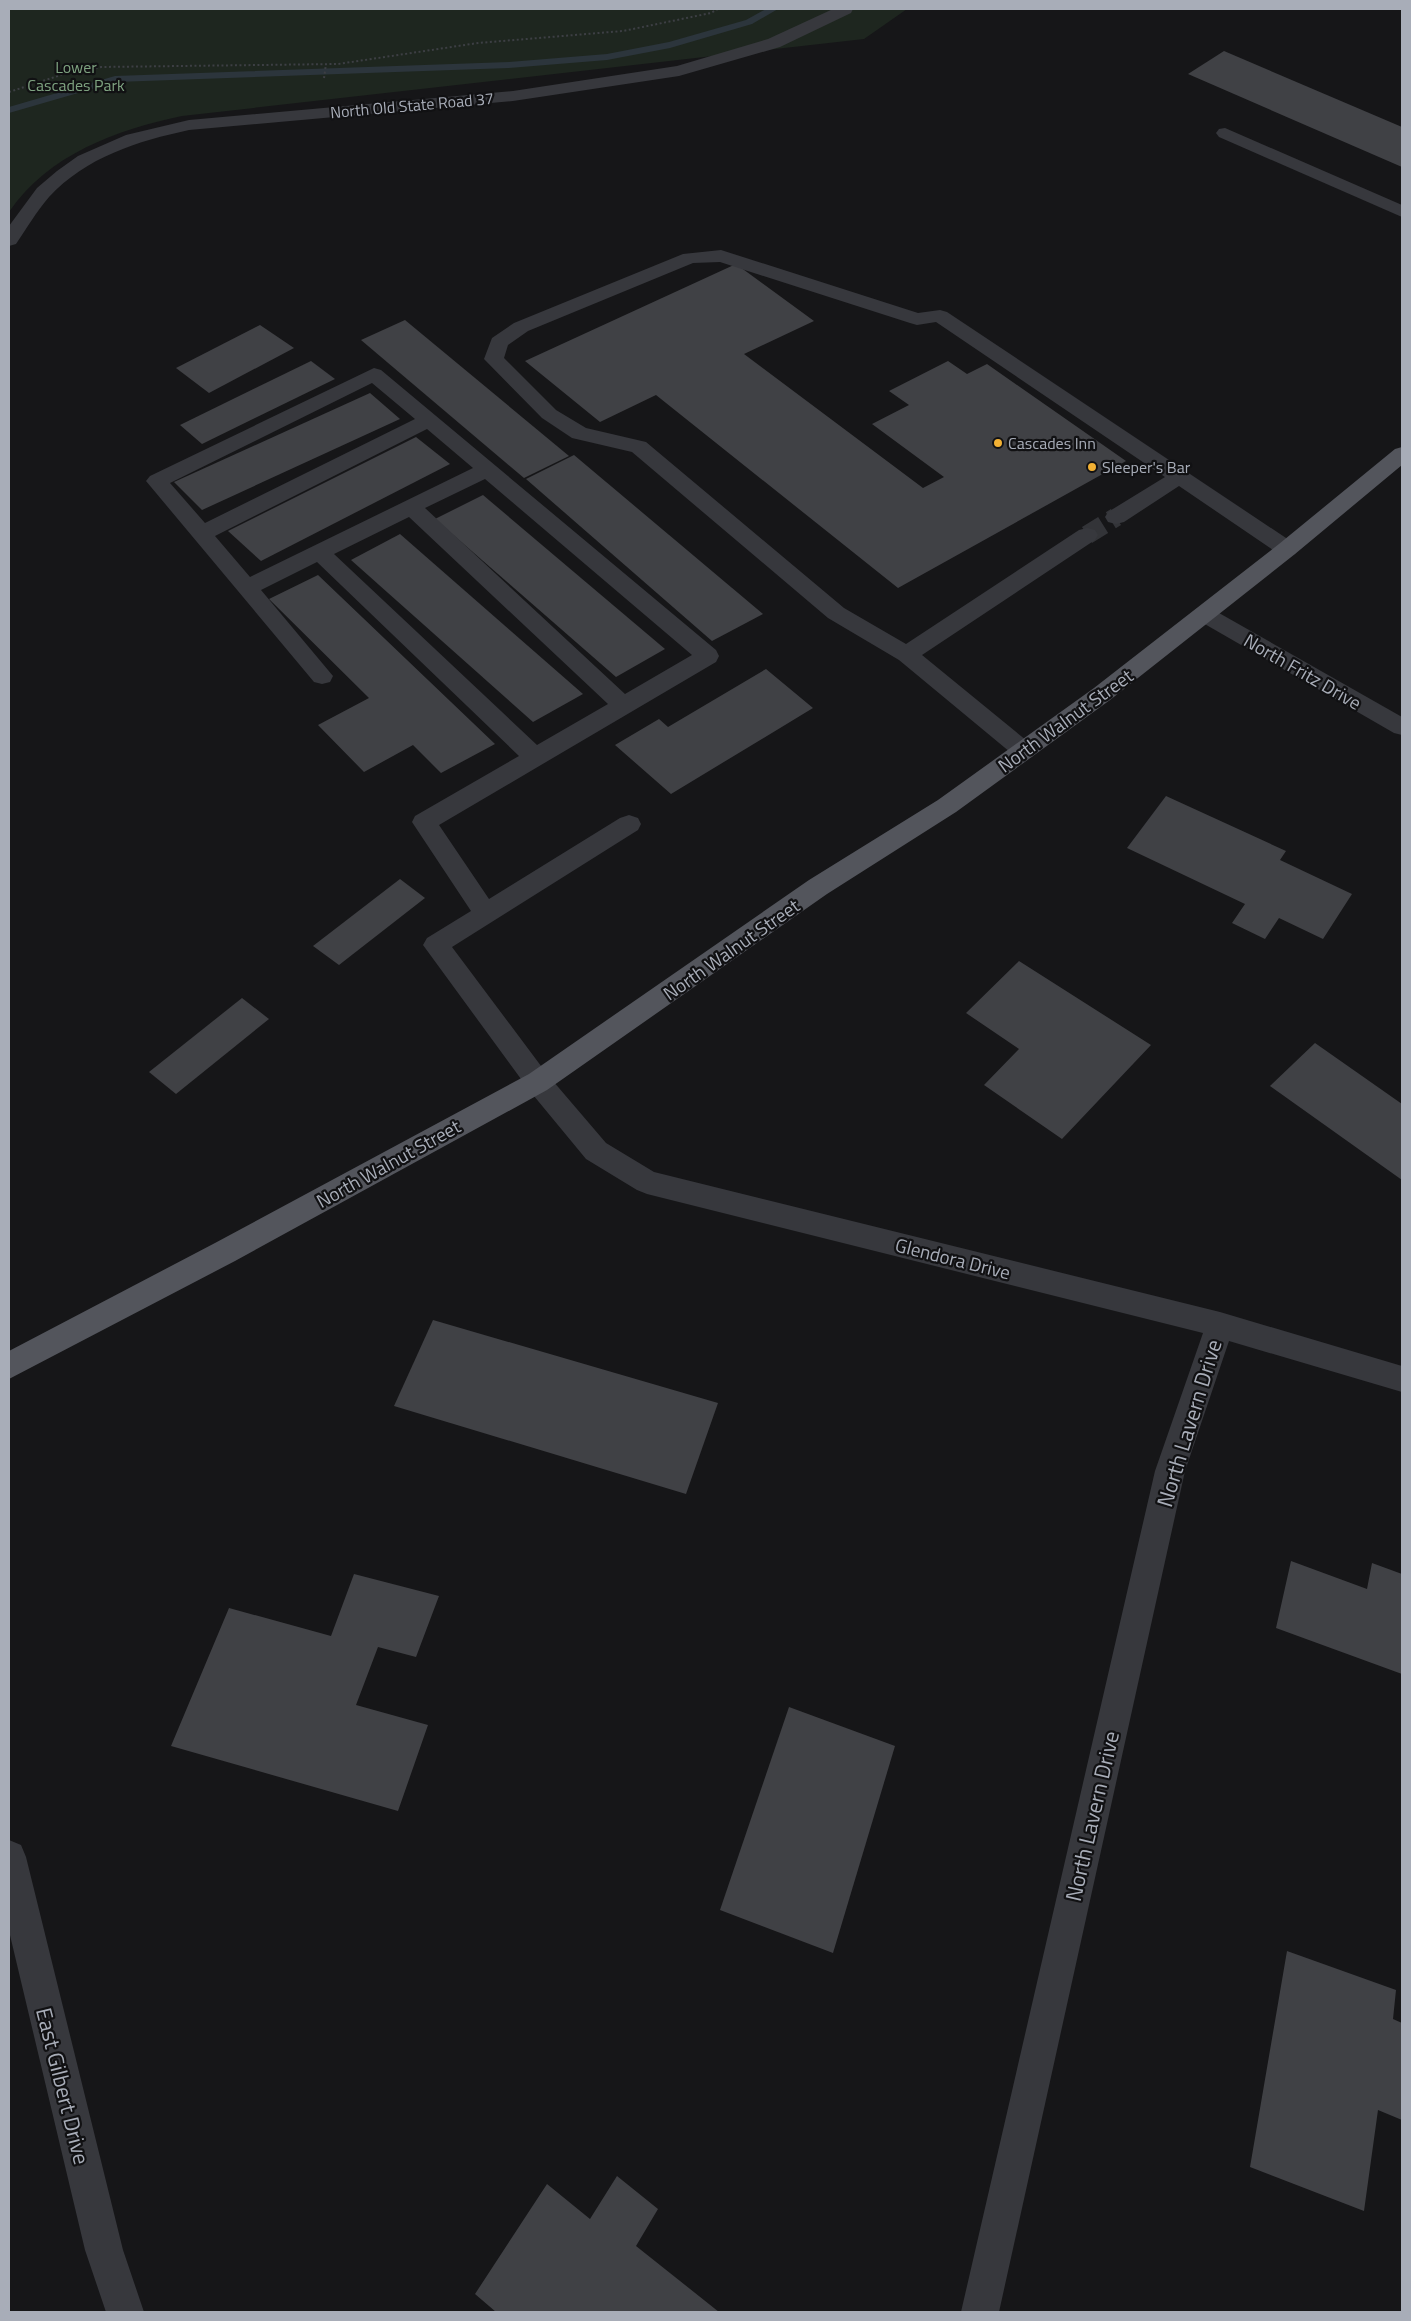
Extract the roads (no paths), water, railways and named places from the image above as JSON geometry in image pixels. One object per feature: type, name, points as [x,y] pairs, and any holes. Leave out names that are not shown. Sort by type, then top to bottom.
[{"type":"main road","name":"North Walnut Street","points":[[9,1366],[234,1247],[538,1082],[818,887],[947,806],[1024,751],[1102,694],[1287,549],[1402,454]]},
{"type":"street","name":"North Old State Road 37","points":[[9,240],[19,222],[40,196],[65,172],[92,156],[156,132],[189,125],[513,96],[679,71],[796,34],[845,9]]},
{"type":"street","points":[[1225,133],[1402,212]]},
{"type":"street","points":[[1024,751],[907,654],[836,613],[639,447],[579,433],[549,414],[494,360],[499,342],[521,327],[690,258],[721,256],[917,319],[940,316],[1287,549]]},
{"type":"street","points":[[322,676],[203,533],[157,481],[374,374],[708,656],[424,822],[486,914],[629,824]]},
{"type":"street","points":[[203,533],[429,420]]},
{"type":"street","points":[[248,588],[488,470]]},
{"type":"street","points":[[1116,517],[1178,477]]},
{"type":"street","points":[[411,508],[623,706]]},
{"type":"street","points":[[907,654],[1087,535]]},
{"type":"street","points":[[320,552],[535,757]]},
{"type":"street","name":"North Fritz Drive","points":[[1204,614],[1402,727]]},
{"type":"street","name":"Glendora Drive","points":[[486,914],[436,945],[538,1082],[596,1152],[647,1182],[1220,1325],[1402,1379]]},
{"type":"street","name":"North Lavern Drive","points":[[980,2312],[1170,1471],[1220,1325]]},
{"type":"street","name":"East Gilbert Drive","points":[[9,1857],[104,2250],[125,2312]]},
{"type":"waterway","points":[[9,110],[115,79],[329,73],[391,68],[509,65],[607,57],[670,45],[749,22],[773,9]]},
{"type":"tunnel","points":[[1087,535],[1116,517]]},
{"type":"place","name":"Cascades Inn","points":[[998,443]]},
{"type":"place","name":"Sleeper's Bar","points":[[1092,467]]},
{"type":"park label","name":"Lower Cascades Park","points":[[76,76]]}]
